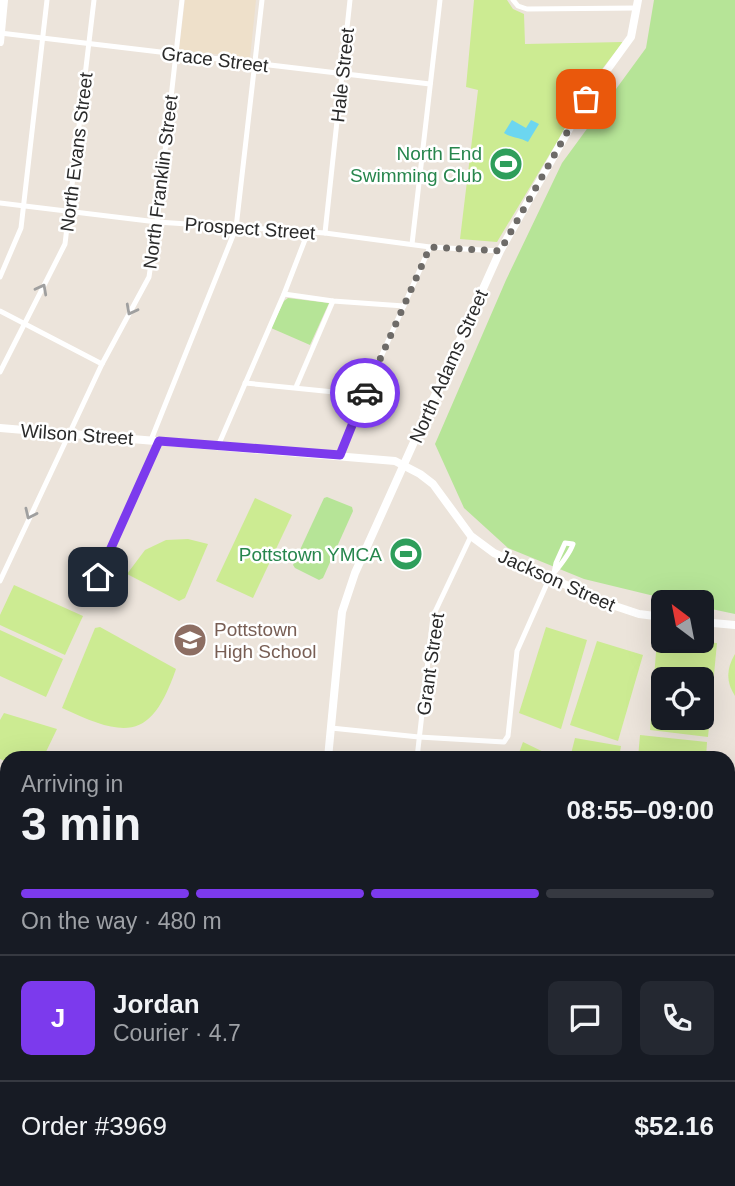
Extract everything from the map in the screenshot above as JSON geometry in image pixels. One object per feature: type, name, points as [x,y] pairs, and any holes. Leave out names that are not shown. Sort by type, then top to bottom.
[{"type":"street","points":[[0,41],[4,0]]},
{"type":"street","points":[[0,277],[19,237],[47,0]]},
{"type":"street","name":"North Evans Street","points":[[0,372],[61,255],[69,211],[94,0]]},
{"type":"street","name":"North Franklin Street","points":[[0,581],[102,364],[149,277],[182,0]]},
{"type":"street","points":[[87,600],[155,440],[236,228],[262,0]]},
{"type":"street","name":"Hale Street","points":[[325,233],[350,0]]},
{"type":"street","points":[[412,244],[440,0]]},
{"type":"street","points":[[513,0],[518,6],[527,9],[638,4]]},
{"type":"street","name":"North Adams Street","points":[[329,751],[345,600],[500,251],[593,86],[631,37],[638,4]]},
{"type":"street","name":"Grace Street","points":[[0,33],[430,84]]},
{"type":"street","name":"Prospect Street","points":[[0,203],[157,222],[325,233],[430,247],[500,251]]},
{"type":"street","points":[[218,446],[308,232]]},
{"type":"street","points":[[340,455],[430,247]]},
{"type":"street","points":[[284,294],[404,306]]},
{"type":"street","points":[[296,387],[333,301]]},
{"type":"street","points":[[0,311],[102,364]]},
{"type":"street","points":[[245,383],[364,395]]},
{"type":"street","name":"Wilson Street","points":[[0,428],[340,455],[394,461],[403,465]]},
{"type":"street","name":"Jackson Street","points":[[403,465],[436,487],[471,536],[494,553],[609,604],[651,616]]},
{"type":"street","name":"Grant Street","points":[[418,751],[433,616],[471,536]]},
{"type":"street","points":[[331,728],[504,742],[509,736],[517,651],[565,543],[573,544],[551,576]]},
{"type":"street","points":[[714,623],[735,625]]},
{"type":"shaded area","points":[[185,0],[256,0],[250,58],[179,50]]},
{"type":"green space","name":"North End Swimming Club","points":[[474,0],[507,0],[513,9],[524,14],[525,44],[623,42],[596,77],[497,242],[460,239],[478,90],[466,87]]},
{"type":"green space","points":[[654,0],[735,0],[735,614],[714,610],[714,590],[651,590],[651,595],[584,579],[508,548],[464,508],[435,444],[506,280],[562,163],[646,48]]},
{"type":"green space","points":[[288,298],[329,303],[310,345],[271,328]]},
{"type":"green space","points":[[255,498],[292,515],[253,598],[216,581]]},
{"type":"green space","points":[[324,498],[352,507],[353,511],[323,578],[319,580],[293,565]]},
{"type":"green space","points":[[188,539],[208,544],[185,598],[179,601],[127,574],[145,550],[166,540]]},
{"type":"green space","points":[[14,585],[83,616],[65,655],[0,625],[0,615]]},
{"type":"green space","points":[[100,627],[176,669],[157,710],[146,721],[134,727],[103,725],[62,708],[95,628]]},
{"type":"green space","points":[[546,627],[587,640],[561,729],[519,713]]},
{"type":"green space","points":[[0,630],[63,659],[46,697],[0,676]]},
{"type":"green space","points":[[597,641],[643,655],[618,741],[570,725]]},
{"type":"green space","points":[[714,643],[717,643],[714,674],[714,667],[655,667],[656,653],[714,653]]},
{"type":"green space","points":[[735,654],[735,696],[728,675]]},
{"type":"green space","points":[[4,713],[57,729],[46,751],[0,751],[0,720]]},
{"type":"green space","points":[[651,717],[651,730],[709,730],[708,737],[650,730]]},
{"type":"green space","points":[[640,735],[707,742],[706,751],[639,751]]},
{"type":"green space","points":[[575,738],[621,746],[620,751],[572,751]]},
{"type":"green space","points":[[523,742],[542,751],[520,751]]},
{"type":"water","points":[[512,120],[526,128],[531,120],[539,124],[528,142],[504,133]]},
{"type":"way so far","points":[[365,393],[430,247],[500,251],[586,99]]},
{"type":"place","name":"North End Swimming Club","points":[[506,164]]},
{"type":"place","name":"Pottstown YMCA","points":[[406,554]]},
{"type":"place","name":"Pottstown High School","points":[[190,640]]},
{"type":"route","points":[[98,577],[159,441],[340,455],[365,393]]}]
